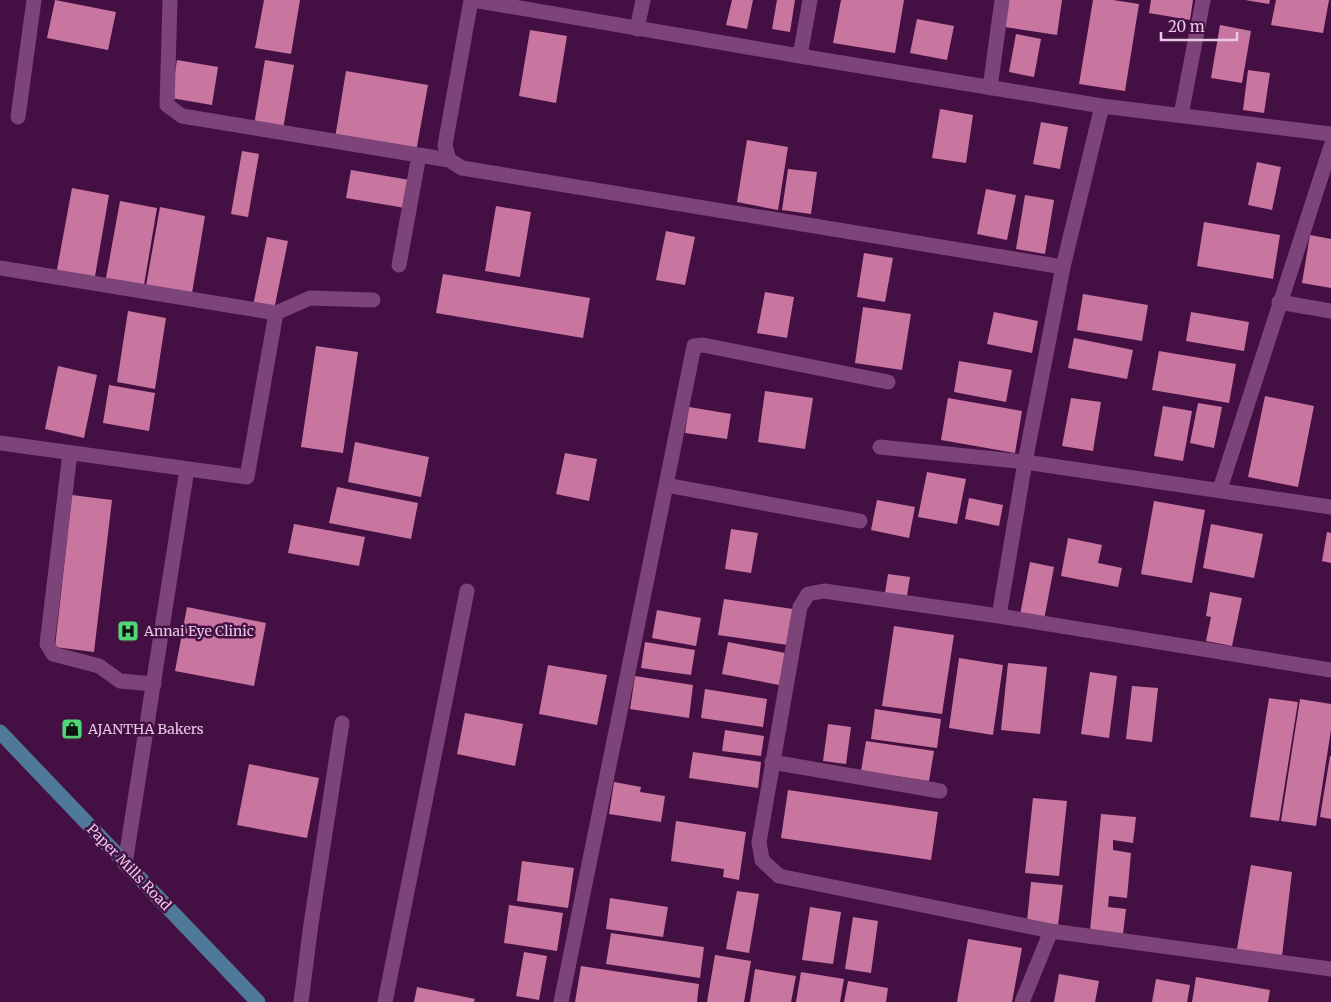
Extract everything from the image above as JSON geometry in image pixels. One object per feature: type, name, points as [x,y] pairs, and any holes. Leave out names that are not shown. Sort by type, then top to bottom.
[{"type":"main road","name":"Paper Mills Road","points":[[0,732],[258,1002]]},
{"type":"street","points":[[18,117],[34,0]]},
{"type":"street","points":[[170,0],[167,105],[182,116],[449,160],[462,168],[1063,267]]},
{"type":"street","points":[[449,160],[445,144],[472,0],[1102,106],[1331,134]]},
{"type":"street","points":[[637,29],[643,0]]},
{"type":"street","points":[[800,56],[810,0]]},
{"type":"street","points":[[990,88],[1002,0]]},
{"type":"street","points":[[1181,115],[1202,0]]},
{"type":"street","points":[[998,616],[1025,462],[1063,267],[1102,106]]},
{"type":"street","points":[[1220,489],[1331,146]]},
{"type":"street","points":[[399,265],[419,155]]},
{"type":"street","points":[[0,268],[276,313],[310,298],[373,300]]},
{"type":"street","points":[[1279,302],[1331,311]]},
{"type":"street","points":[[0,443],[247,477],[276,313]]},
{"type":"street","points":[[561,1002],[694,346],[703,345],[888,382]]},
{"type":"street","points":[[880,447],[1025,462],[1220,489],[1331,507]]},
{"type":"street","points":[[70,453],[47,644],[49,651],[99,666],[120,681],[154,684]]},
{"type":"street","points":[[125,864],[187,468]]},
{"type":"street","points":[[666,485],[860,521]]},
{"type":"street","points":[[384,1002],[468,591]]},
{"type":"street","points":[[1331,670],[998,616],[824,591],[808,594],[800,607],[759,842],[762,860],[779,876],[1051,931],[1331,969]]},
{"type":"street","points":[[301,1002],[342,723]]},
{"type":"street","points":[[772,762],[940,792]]},
{"type":"street","points":[[1022,1002],[1051,931]]},
{"type":"building","points":[[55,0],[116,12],[108,50],[47,38]]},
{"type":"building","points":[[264,0],[300,0],[291,54],[255,48]]},
{"type":"building","points":[[732,0],[753,0],[747,29],[726,25]]},
{"type":"building","points":[[777,0],[795,0],[790,32],[772,29]]},
{"type":"building","points":[[841,0],[904,0],[895,53],[833,43]]},
{"type":"building","points":[[1009,0],[1062,0],[1057,35],[1005,27]]},
{"type":"building","points":[[1093,0],[1113,0],[1139,4],[1125,91],[1079,84]]},
{"type":"building","points":[[1151,0],[1193,0],[1190,20],[1149,13]]},
{"type":"building","points":[[1245,0],[1270,0],[1269,4]]},
{"type":"building","points":[[1276,0],[1329,0],[1323,33],[1271,25]]},
{"type":"building","points":[[917,19],[954,26],[947,60],[910,53]]},
{"type":"building","points":[[1220,25],[1251,31],[1242,83],[1211,78]]},
{"type":"building","points":[[530,30],[567,36],[556,103],[519,96]]},
{"type":"building","points":[[1016,34],[1041,39],[1034,77],[1009,72]]},
{"type":"building","points":[[177,60],[218,67],[212,105],[171,98]]},
{"type":"building","points":[[265,60],[294,65],[283,129],[254,125]]},
{"type":"building","points":[[1248,70],[1270,73],[1264,113],[1243,110]]},
{"type":"building","points":[[346,71],[428,85],[416,152],[335,138]]},
{"type":"building","points":[[940,109],[973,115],[966,163],[932,158]]},
{"type":"building","points":[[1041,122],[1068,127],[1060,169],[1033,164]]},
{"type":"building","points":[[747,140],[788,147],[778,210],[737,202]]},
{"type":"building","points":[[242,151],[259,154],[248,217],[231,214]]},
{"type":"building","points":[[1257,162],[1281,167],[1272,210],[1248,205]]},
{"type":"building","points":[[788,169],[817,172],[811,214],[782,210]]},
{"type":"building","points":[[351,170],[410,180],[405,208],[346,198]]},
{"type":"building","points":[[72,188],[109,195],[94,282],[56,275]]},
{"type":"building","points":[[986,189],[1016,195],[1007,240],[977,234]]},
{"type":"building","points":[[1025,195],[1054,200],[1045,254],[1016,249]]},
{"type":"building","points":[[120,201],[157,208],[144,285],[106,278]]},
{"type":"building","points":[[496,206],[531,212],[520,277],[485,271]]},
{"type":"building","points":[[160,207],[205,216],[191,299],[145,291]]},
{"type":"building","points":[[1204,222],[1280,235],[1273,279],[1197,266]]},
{"type":"building","points":[[666,231],[695,237],[685,285],[656,280]]},
{"type":"building","points":[[1310,235],[1331,239],[1331,288],[1302,283]]},
{"type":"building","points":[[267,237],[288,241],[274,310],[253,306]]},
{"type":"building","points":[[864,253],[893,258],[885,302],[857,297]]},
{"type":"building","points":[[443,274],[590,298],[583,338],[436,313]]},
{"type":"building","points":[[765,292],[794,297],[787,338],[757,333]]},
{"type":"building","points":[[1083,294],[1148,305],[1142,341],[1077,330]]},
{"type":"building","points":[[863,307],[911,314],[902,370],[855,363]]},
{"type":"building","points":[[128,311],[166,318],[155,389],[117,382]]},
{"type":"building","points":[[994,312],[1038,321],[1032,353],[987,344]]},
{"type":"building","points":[[1191,312],[1249,322],[1244,351],[1186,341]]},
{"type":"building","points":[[1074,338],[1133,350],[1127,379],[1068,368]]},
{"type":"building","points":[[316,346],[358,352],[343,453],[301,447]]},
{"type":"building","points":[[1159,351],[1236,364],[1229,403],[1152,390]]},
{"type":"building","points":[[959,361],[1012,370],[1006,402],[954,392]]},
{"type":"building","points":[[58,366],[97,375],[84,438],[45,429]]},
{"type":"building","points":[[109,385],[155,393],[149,431],[103,423]]},
{"type":"building","points":[[765,391],[813,398],[805,449],[758,442]]},
{"type":"building","points":[[1265,396],[1314,406],[1298,487],[1248,477]]},
{"type":"building","points":[[948,398],[1022,411],[1015,453],[941,440]]},
{"type":"building","points":[[1071,398],[1101,402],[1093,451],[1062,446]]},
{"type":"building","points":[[1198,403],[1222,407],[1214,448],[1190,443]]},
{"type":"building","points":[[1163,406],[1192,411],[1183,461],[1154,456]]},
{"type":"building","points":[[689,407],[731,414],[727,439],[685,433]]},
{"type":"building","points":[[355,442],[429,457],[421,497],[348,482]]},
{"type":"building","points":[[565,453],[597,459],[589,501],[556,494]]},
{"type":"building","points":[[927,472],[966,479],[957,524],[918,517]]},
{"type":"building","points":[[337,487],[418,503],[411,539],[329,523]]},
{"type":"building","points":[[72,495],[112,500],[94,652],[55,647]]},
{"type":"building","points":[[969,498],[1003,505],[999,526],[965,519]]},
{"type":"building","points":[[877,500],[915,507],[909,538],[871,530]]},
{"type":"building","points":[[1154,501],[1205,510],[1192,583],[1141,574]]},
{"type":"building","points":[[294,524],[365,537],[359,566],[288,553]]},
{"type":"building","points":[[1211,524],[1263,534],[1254,578],[1203,568]]},
{"type":"building","points":[[731,529],[758,533],[751,573],[725,569]]},
{"type":"building","points":[[1327,532],[1331,533],[1331,563],[1322,561]]},
{"type":"building","points":[[1068,538],[1102,545],[1098,563],[1122,568],[1118,587],[1061,576]]},
{"type":"building","points":[[1030,562],[1054,567],[1044,620],[1020,615]]},
{"type":"building","points":[[888,574],[910,577],[906,602],[884,599]]},
{"type":"building","points":[[1210,592],[1242,598],[1232,646],[1206,641],[1211,617],[1206,616]]},
{"type":"building","points":[[724,599],[793,609],[788,645],[718,635]]},
{"type":"building","points":[[187,607],[266,623],[254,686],[175,671]]},
{"type":"building","points":[[657,610],[701,618],[696,646],[652,638]]},
{"type":"building","points":[[894,626],[954,635],[942,714],[882,706]]},
{"type":"building","points":[[645,642],[695,650],[691,675],[641,668]]},
{"type":"building","points":[[728,642],[785,653],[779,685],[722,674]]},
{"type":"building","points":[[959,658],[1003,665],[993,735],[949,728]]},
{"type":"building","points":[[1008,663],[1047,667],[1040,734],[1001,730]]},
{"type":"building","points":[[548,665],[607,675],[597,725],[539,714]]},
{"type":"building","points":[[1090,672],[1117,676],[1109,738],[1081,734]]},
{"type":"building","points":[[635,676],[693,685],[689,718],[630,709]]},
{"type":"building","points":[[1132,686],[1158,688],[1152,742],[1126,739]]},
{"type":"building","points":[[705,689],[767,699],[763,727],[701,718]]},
{"type":"building","points":[[1269,698],[1298,702],[1279,821],[1250,817]]},
{"type":"building","points":[[1300,699],[1331,704],[1331,730],[1316,826],[1281,821]]},
{"type":"building","points":[[875,709],[941,719],[937,748],[871,739]]},
{"type":"building","points":[[465,713],[523,724],[515,766],[457,754]]},
{"type":"building","points":[[828,724],[851,727],[846,764],[823,761]]},
{"type":"building","points":[[725,730],[764,736],[761,756],[722,751]]},
{"type":"building","points":[[866,741],[934,751],[929,781],[861,771]]},
{"type":"building","points":[[693,752],[761,762],[758,788],[689,778]]},
{"type":"building","points":[[1331,756],[1331,819],[1320,817]]},
{"type":"building","points":[[249,764],[319,778],[307,838],[237,825]]},
{"type":"building","points":[[614,782],[641,787],[640,792],[665,796],[661,822],[609,814]]},
{"type":"building","points":[[788,790],[938,812],[931,860],[781,838]]},
{"type":"building","points":[[1033,798],[1067,801],[1059,876],[1025,873]]},
{"type":"building","points":[[1101,814],[1136,817],[1133,843],[1113,840],[1113,850],[1131,853],[1127,898],[1109,896],[1108,907],[1126,909],[1123,934],[1090,931]]},
{"type":"building","points":[[676,821],[746,832],[739,880],[723,877],[724,869],[671,861]]},
{"type":"building","points":[[522,861],[574,868],[568,908],[517,901]]},
{"type":"building","points":[[1251,865],[1292,872],[1282,956],[1237,949]]},
{"type":"building","points":[[1031,882],[1063,885],[1058,925],[1027,921]]},
{"type":"building","points":[[737,891],[759,894],[749,953],[726,949]]},
{"type":"building","points":[[610,898],[668,907],[663,937],[606,929]]},
{"type":"building","points":[[509,905],[563,913],[557,951],[504,943]]},
{"type":"building","points":[[810,907],[841,912],[833,964],[802,960]]},
{"type":"building","points":[[853,917],[878,921],[871,973],[845,969]]},
{"type":"building","points":[[611,933],[704,947],[700,978],[606,964]]},
{"type":"building","points":[[968,939],[1022,948],[1012,1002],[957,1002]]},
{"type":"building","points":[[524,952],[547,956],[539,1000],[516,996]]},
{"type":"building","points":[[715,955],[751,961],[744,1002],[707,1002]]},
{"type":"building","points":[[581,966],[699,984],[697,1002],[575,1002]]},
{"type":"building","points":[[755,969],[796,976],[791,1002],[750,1002]]},
{"type":"building","points":[[801,972],[844,979],[840,1002],[796,1002]]},
{"type":"building","points":[[1059,974],[1099,981],[1095,1002],[1054,1002]]},
{"type":"building","points":[[1196,977],[1270,990],[1268,1002],[1192,1002]]},
{"type":"building","points":[[1156,979],[1190,985],[1187,1002],[1152,1002]]},
{"type":"building","points":[[848,981],[888,988],[886,1002],[844,1002]]},
{"type":"building","points":[[417,987],[475,999],[474,1002],[414,1002]]},
{"type":"place","name":"Annai Eye Clinic","points":[[128,631]]},
{"type":"place","name":"AJANTHA Bakers","points":[[72,729]]}]
